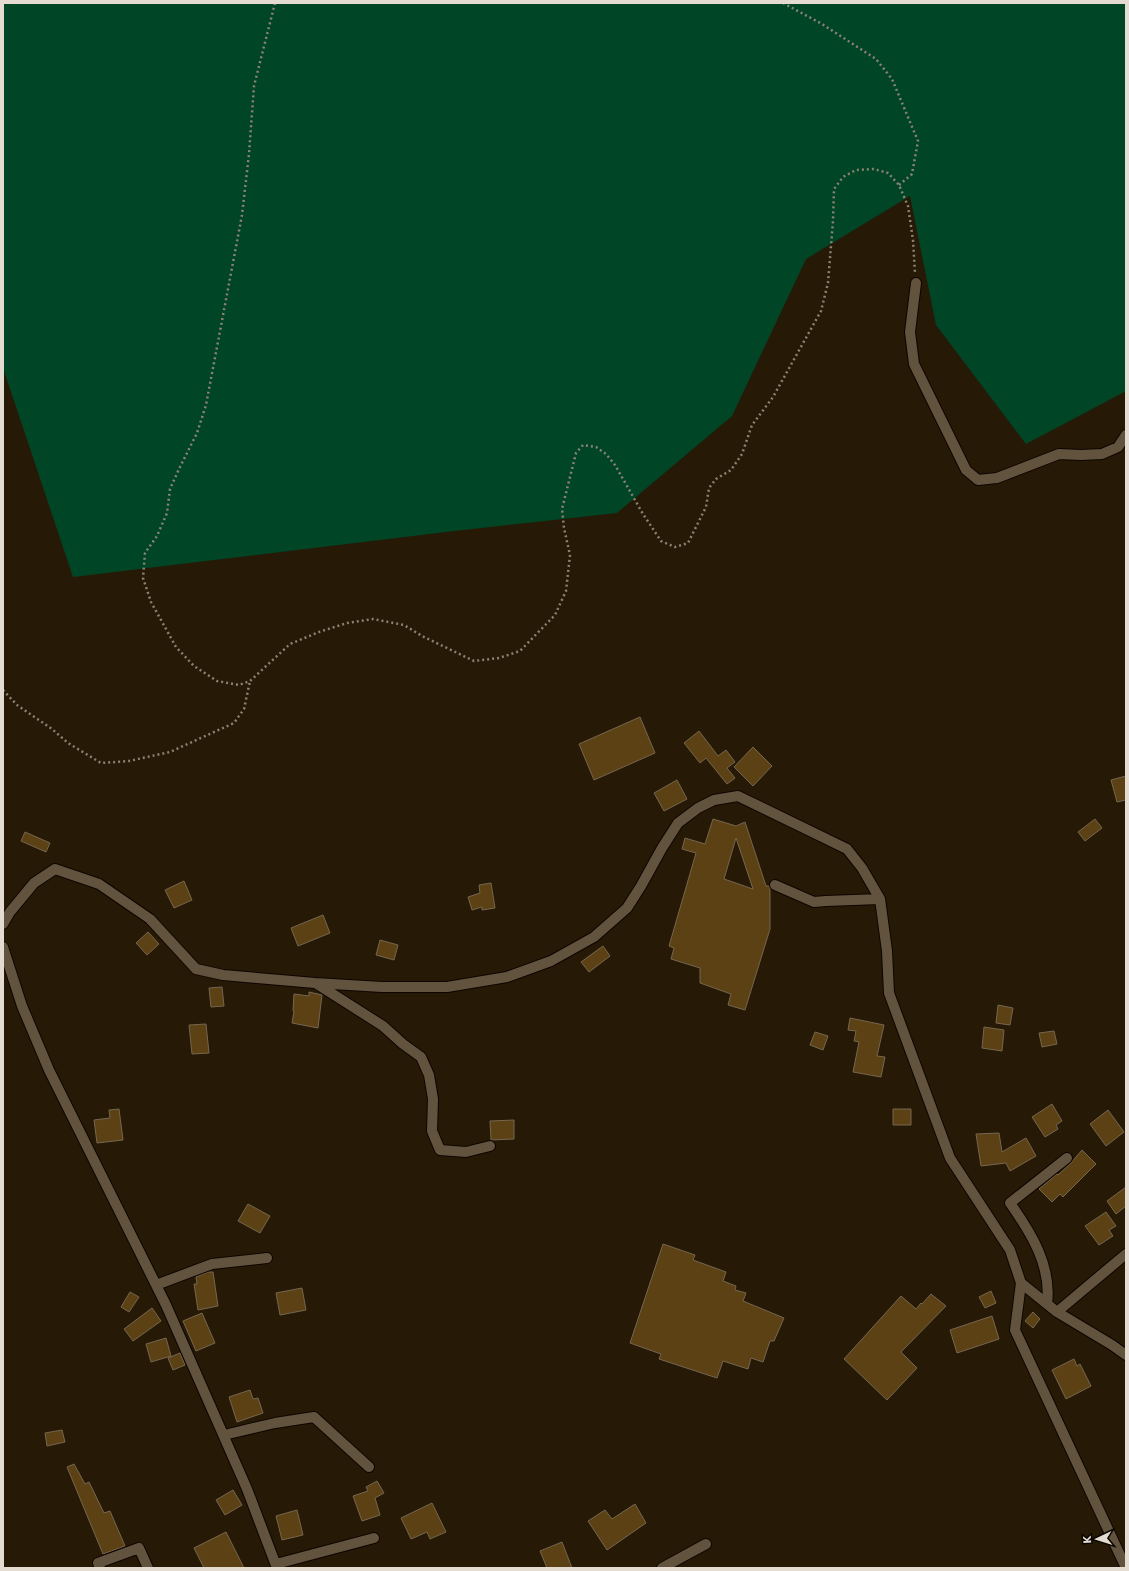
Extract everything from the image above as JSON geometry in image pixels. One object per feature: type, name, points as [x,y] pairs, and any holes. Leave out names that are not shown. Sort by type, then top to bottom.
[{"type":"street","points":[[916,283],[910,332],[914,364],[966,470],[978,480],[997,478],[1059,454],[1102,454],[1118,447],[1126,435]]},
{"type":"street","points":[[3,924],[10,912],[34,883],[55,869],[99,884],[150,919],[196,969],[223,975],[315,983],[382,987],[448,987],[507,977],[551,961],[594,937],[627,908],[662,848],[678,824],[698,808],[714,800],[738,796],[847,849],[862,868],[880,900],[887,951],[889,993],[950,1158],[1010,1250],[1021,1283],[1015,1330],[1122,1548],[1126,1568]]},
{"type":"street","points":[[775,885],[814,902],[880,900]]},
{"type":"street","points":[[3,948],[22,1006],[49,1070],[156,1285],[224,1435],[247,1489],[276,1566],[374,1538]]},
{"type":"street","points":[[315,983],[383,1026],[403,1044],[421,1057],[429,1075],[433,1100],[432,1131],[440,1150],[466,1152],[490,1146]]},
{"type":"street","points":[[1048,1304],[1048,1295],[1041,1256],[1027,1227],[1010,1203],[1067,1158]]},
{"type":"street","points":[[1058,1312],[1126,1254]]},
{"type":"street","points":[[156,1285],[212,1264],[268,1258]]},
{"type":"street","points":[[1021,1283],[1058,1312],[1126,1355]]},
{"type":"street","points":[[224,1435],[276,1423],[314,1417],[369,1467]]},
{"type":"street","points":[[662,1568],[706,1544]]},
{"type":"street","points":[[100,1568],[98,1563],[139,1548],[148,1568]]},
{"type":"path","points":[[275,3],[254,86],[249,154],[242,215],[206,405],[198,433],[170,489],[167,513],[157,536],[145,553],[143,578],[151,602],[163,626],[176,647],[194,666],[217,681],[239,685],[250,681],[290,644],[319,632],[347,623],[374,619],[404,625],[422,636],[474,661],[499,658],[520,651],[555,615],[566,591],[570,555],[562,510],[576,453],[583,445],[596,447],[606,454],[615,465],[643,514],[661,540],[675,547],[688,542],[706,507],[709,488],[716,479],[731,470],[742,454],[752,425],[773,397],[821,311],[828,283],[834,189],[844,177],[856,170],[874,169],[888,173],[899,185],[908,206],[913,240],[916,283]]},
{"type":"path","points":[[783,3],[822,24],[876,59],[892,79],[918,141],[912,174],[899,185]]},
{"type":"path","points":[[3,690],[17,705],[52,729],[68,743],[101,763],[129,761],[170,752],[234,723],[244,709],[250,681]]},
{"type":"green space","points":[[3,3],[1126,3],[1126,391],[1026,444],[936,325],[910,196],[806,259],[732,416],[617,513],[73,577],[3,368]]},
{"type":"building","points":[[640,717],[655,753],[594,780],[579,744]]},
{"type":"building","points":[[699,731],[718,756],[726,750],[735,762],[727,768],[735,778],[727,784],[706,758],[700,763],[684,743]]},
{"type":"building","points":[[753,747],[772,766],[753,786],[734,767]]},
{"type":"building","points":[[1126,776],[1126,800],[1117,802],[1111,780]]},
{"type":"building","points":[[677,780],[687,799],[664,811],[654,793]]},
{"type":"building","points":[[713,819],[736,826],[745,822],[766,886],[769,886],[770,889],[770,929],[745,1010],[728,1005],[731,994],[700,983],[700,968],[671,959],[674,948],[669,946],[696,853],[682,849],[685,838],[705,844]],"holes":[[[736,838],[753,889],[724,879]]]},
{"type":"building","points":[[1095,819],[1102,828],[1085,841],[1078,832]]},
{"type":"building","points":[[25,832],[50,843],[46,852],[21,841]]},
{"type":"building","points":[[184,881],[192,900],[174,908],[165,890]]},
{"type":"building","points":[[491,883],[495,908],[482,910],[482,907],[472,910],[468,897],[480,893],[479,885]]},
{"type":"building","points":[[323,915],[330,933],[298,946],[291,928]]},
{"type":"building","points":[[148,932],[159,944],[147,955],[136,943]]},
{"type":"building","points":[[380,940],[398,945],[394,960],[376,955]]},
{"type":"building","points":[[603,946],[610,956],[589,972],[581,962]]},
{"type":"building","points":[[222,987],[224,1006],[211,1007],[209,988]]},
{"type":"building","points":[[309,992],[322,995],[318,1028],[292,1023],[294,994],[309,996]]},
{"type":"building","points":[[998,1005],[1013,1008],[1010,1025],[996,1023]]},
{"type":"building","points":[[850,1018],[884,1025],[877,1056],[885,1057],[881,1077],[853,1072],[859,1042],[854,1041],[856,1031],[848,1030]]},
{"type":"building","points":[[206,1024],[209,1053],[192,1054],[189,1025]]},
{"type":"building","points":[[984,1027],[1004,1030],[1002,1051],[982,1048]]},
{"type":"building","points":[[1054,1031],[1057,1044],[1042,1047],[1039,1033]]},
{"type":"building","points":[[815,1032],[828,1036],[823,1050],[810,1045]]},
{"type":"building","points":[[1052,1104],[1062,1121],[1056,1125],[1058,1129],[1045,1137],[1032,1117]]},
{"type":"building","points":[[119,1109],[123,1140],[97,1143],[94,1120],[110,1118],[109,1110]]},
{"type":"building","points":[[893,1109],[911,1109],[911,1125],[893,1125]]},
{"type":"building","points":[[1108,1110],[1124,1132],[1106,1146],[1090,1124]]},
{"type":"building","points":[[514,1120],[514,1139],[491,1140],[490,1121]]},
{"type":"building","points":[[999,1133],[1002,1152],[1026,1138],[1036,1156],[1010,1171],[1006,1163],[981,1166],[976,1134]]},
{"type":"building","points":[[1082,1150],[1096,1164],[1063,1197],[1060,1194],[1052,1202],[1039,1189],[1057,1174],[1058,1175]]},
{"type":"building","points":[[1126,1187],[1126,1206],[1116,1214],[1107,1201]]},
{"type":"building","points":[[248,1204],[270,1216],[260,1233],[238,1221]]},
{"type":"building","points":[[1106,1212],[1116,1226],[1109,1230],[1113,1236],[1099,1245],[1085,1226]]},
{"type":"building","points":[[663,1244],[695,1255],[693,1260],[726,1272],[723,1281],[736,1286],[735,1290],[746,1293],[743,1301],[784,1318],[774,1341],[770,1341],[763,1362],[751,1358],[748,1369],[723,1361],[717,1378],[659,1359],[661,1354],[630,1343]]},
{"type":"building","points":[[208,1272],[213,1272],[218,1306],[198,1310],[194,1284],[197,1284],[196,1277]]},
{"type":"building","points":[[302,1288],[306,1310],[280,1315],[276,1293]]},
{"type":"building","points":[[991,1291],[996,1303],[985,1308],[979,1297]]},
{"type":"building","points":[[130,1292],[139,1297],[129,1312],[121,1307]]},
{"type":"building","points":[[931,1294],[946,1306],[901,1352],[917,1368],[887,1400],[844,1359],[901,1296],[916,1309]]},
{"type":"building","points":[[152,1308],[161,1321],[133,1341],[124,1329]]},
{"type":"building","points":[[1033,1312],[1040,1319],[1033,1328],[1025,1321]]},
{"type":"building","points":[[202,1313],[215,1343],[196,1351],[183,1321]]},
{"type":"building","points":[[992,1316],[999,1339],[957,1353],[950,1330]]},
{"type":"building","points":[[166,1338],[171,1356],[151,1362],[146,1344]]},
{"type":"building","points":[[180,1353],[185,1365],[173,1370],[168,1358]]},
{"type":"building","points":[[1074,1359],[1077,1366],[1080,1364],[1091,1386],[1066,1399],[1052,1370]]},
{"type":"building","points":[[250,1390],[253,1399],[258,1398],[263,1413],[237,1422],[229,1397]]},
{"type":"building","points":[[62,1430],[65,1442],[47,1446],[45,1433]]},
{"type":"building","points":[[74,1464],[85,1484],[89,1482],[104,1513],[110,1511],[125,1546],[103,1554],[67,1467]]},
{"type":"building","points":[[377,1481],[384,1493],[375,1498],[380,1515],[362,1521],[353,1496],[368,1491],[366,1487]]},
{"type":"building","points":[[233,1490],[242,1505],[225,1515],[216,1500]]},
{"type":"building","points":[[432,1503],[446,1532],[430,1539],[427,1532],[411,1539],[401,1518]]},
{"type":"building","points":[[635,1504],[646,1523],[607,1550],[588,1521],[605,1510],[612,1519]]},
{"type":"building","points":[[297,1510],[303,1535],[282,1540],[276,1516]]},
{"type":"building","points":[[226,1532],[244,1568],[204,1568],[194,1548]]},
{"type":"building","points":[[562,1542],[572,1568],[547,1568],[540,1551]]}]
